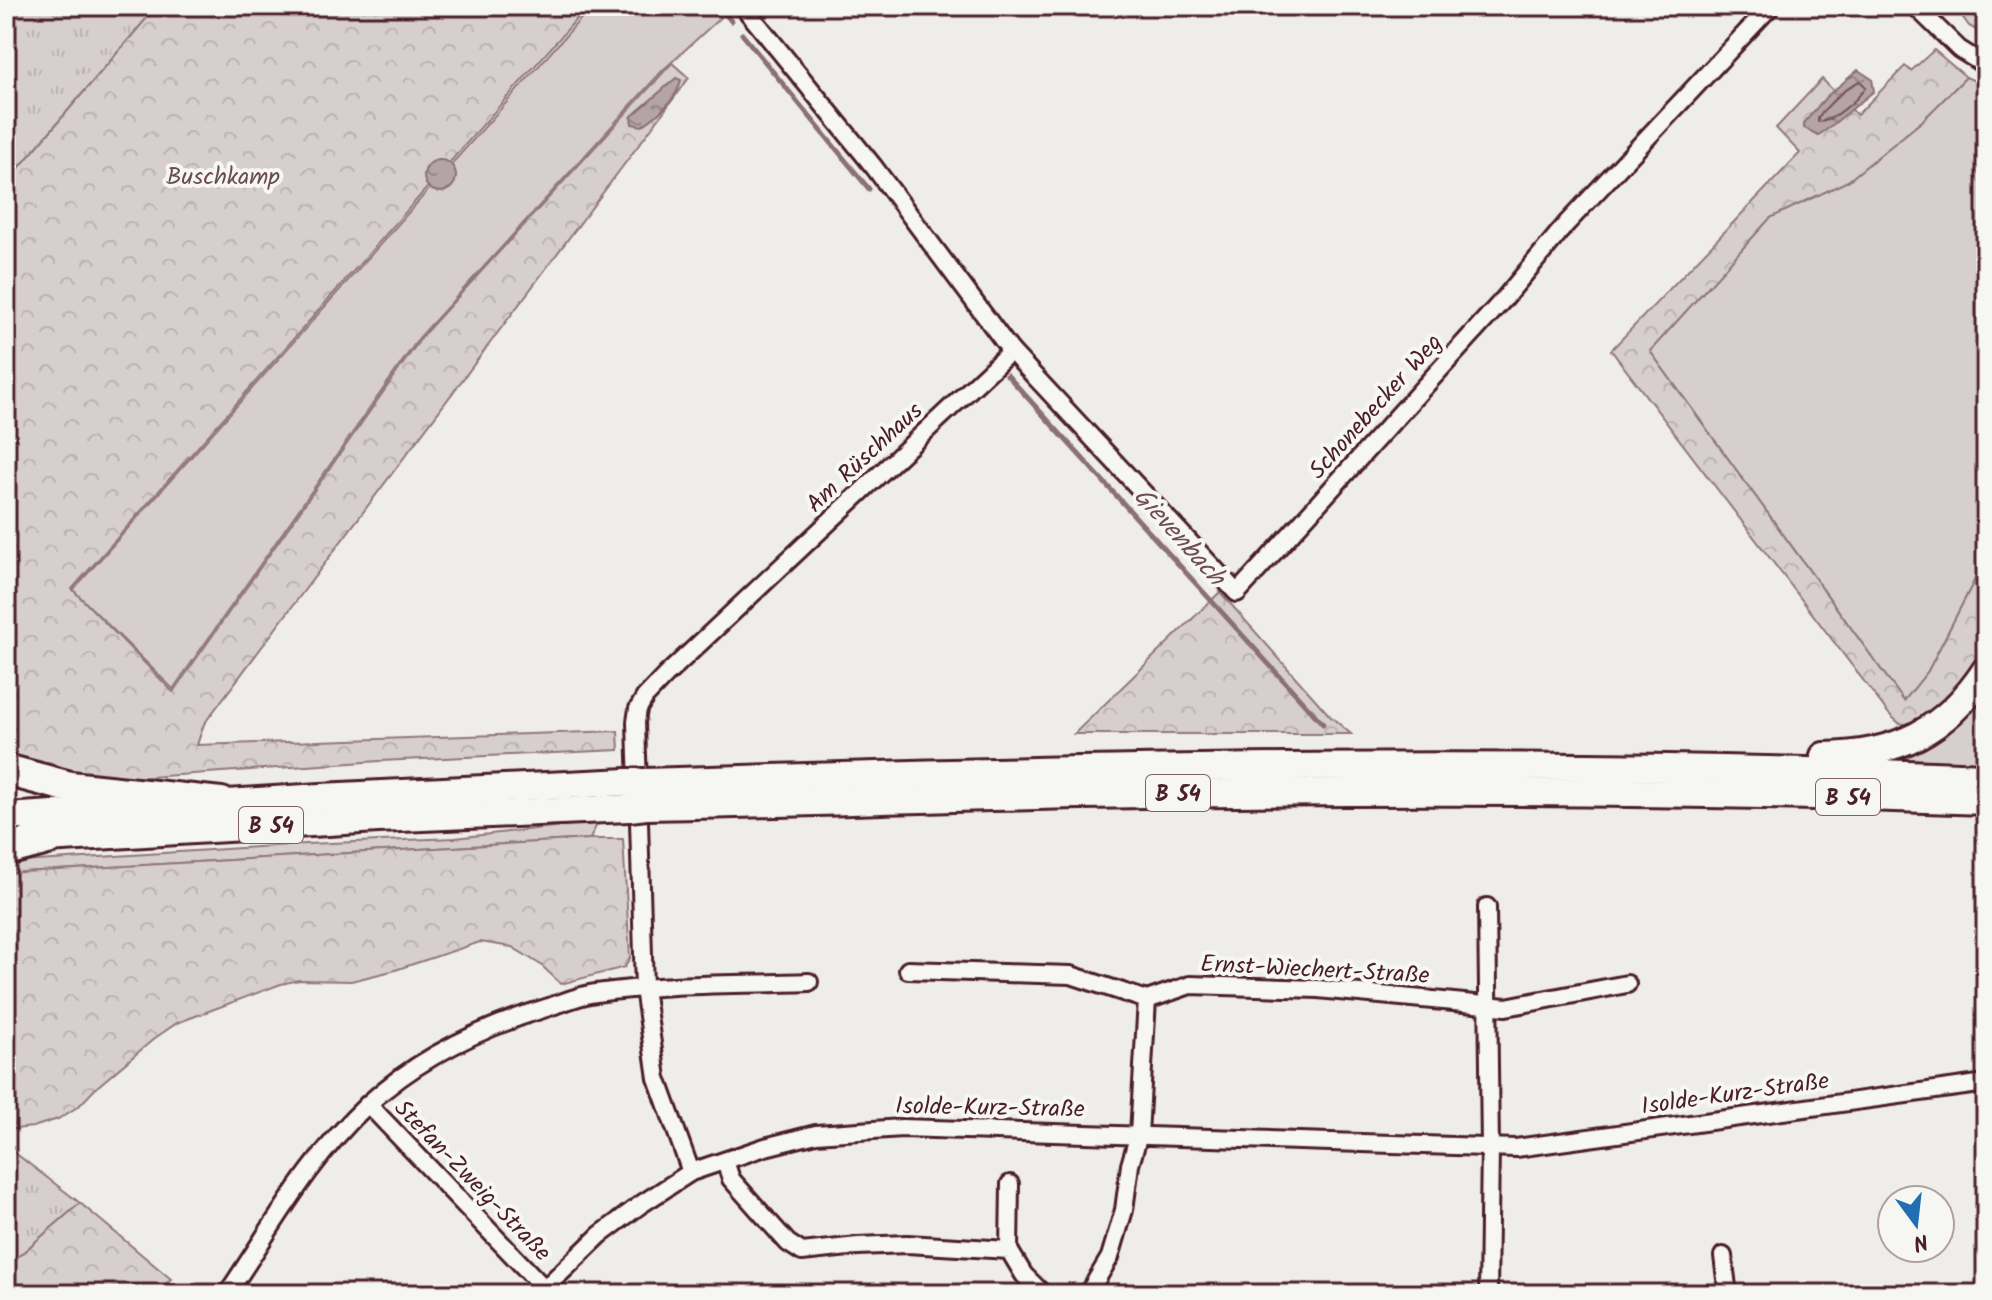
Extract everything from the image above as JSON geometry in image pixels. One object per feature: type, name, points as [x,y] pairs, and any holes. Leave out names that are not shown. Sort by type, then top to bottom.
[{"type":"highway","points":[[1554,767],[1624,754],[1838,756],[1886,749],[1916,738],[1941,722],[1962,702],[1986,670]]},
{"type":"highway","name":"B 54","points":[[6,842],[637,795],[1108,770],[1554,767],[1986,777]]},
{"type":"highway","points":[[6,770],[70,787],[221,803]]},
{"type":"highway","name":"B 54","points":[[6,817],[221,803],[637,795],[938,798],[1342,792],[1725,794],[1986,801]]},
{"type":"highway","points":[[6,850],[51,838]]},
{"type":"street","points":[[743,6],[874,167],[1011,351]]},
{"type":"street","name":"Schonebecker Weg","points":[[1011,351],[1237,593],[1493,311],[1567,223],[1771,6]]},
{"type":"street","points":[[1915,6],[1959,49],[1986,66]]},
{"type":"street","name":"Am Rüschhaus","points":[[691,1172],[657,1078],[644,988],[635,754],[638,709],[666,675],[1011,351]]},
{"type":"street","points":[[1487,907],[1488,1294]]},
{"type":"street","points":[[908,970],[1071,975],[1147,1000],[1139,1134],[1130,1165],[1118,1234],[1110,1257],[1088,1294]]},
{"type":"street","points":[[644,988],[809,982]]},
{"type":"street","name":"Ernst-Wiechert-Straße","points":[[1147,1000],[1190,985],[1318,989],[1506,1007],[1627,984]]},
{"type":"street","name":"Stefan-Zweig-Straße","points":[[227,1294],[260,1241],[317,1162],[368,1104],[430,1056],[502,1021],[592,994],[644,988]]},
{"type":"street","name":"Isolde-Kurz-Straße","points":[[541,1291],[600,1235],[691,1172],[816,1134],[902,1128],[1516,1148],[1986,1083]]},
{"type":"street","name":"Stefan-Zweig-Straße","points":[[368,1104],[541,1291]]},
{"type":"street","points":[[725,1161],[731,1179],[788,1243],[802,1252],[907,1244],[1009,1250]]},
{"type":"street","points":[[1010,1184],[1009,1250],[1024,1275],[1043,1294]]},
{"type":"street","points":[[1723,1256],[1728,1294]]},
{"type":"green space","points":[[6,6],[157,6],[6,183]]},
{"type":"green space","name":"Buschkamp","points":[[157,6],[588,6],[72,589],[173,692],[424,334],[672,63],[689,78],[204,724],[197,745],[618,731],[619,750],[380,761],[120,779],[58,770],[6,753],[6,183]]},
{"type":"green space","points":[[592,6],[711,6],[721,17],[662,71],[419,338],[173,689],[73,590]]},
{"type":"green space","points":[[1955,6],[1986,6],[1986,35],[1969,26]]},
{"type":"green space","points":[[1934,50],[1966,77],[1922,121],[1848,181],[1770,218],[1650,351],[1904,701],[1928,671],[1986,558],[1988,621],[1985,652],[1972,675],[1954,695],[1910,725],[1899,723],[1889,714],[1611,350],[1800,153],[1776,128],[1822,79],[1857,115],[1905,66],[1911,71]]},
{"type":"green space","points":[[1966,77],[1986,86],[1986,558],[1928,671],[1904,701],[1650,351],[1770,218],[1848,181],[1922,121]]},
{"type":"green space","points":[[1220,592],[1330,716],[1351,734],[1074,734]]},
{"type":"green space","points":[[1986,680],[1986,766],[1876,762]]},
{"type":"green space","points":[[598,822],[590,839],[6,873],[6,863],[455,838]]},
{"type":"green space","points":[[623,839],[630,958],[625,967],[561,984],[541,965],[512,947],[480,942],[351,981],[299,980],[281,984],[177,1023],[97,1087],[79,1106],[58,1119],[33,1127],[6,1130],[6,873]]},
{"type":"green space","points":[[6,1146],[80,1203],[6,1267]]},
{"type":"green space","points":[[80,1203],[171,1279],[155,1294],[6,1294],[6,1267]]},
{"type":"water","points":[[1858,70],[1872,79],[1874,91],[1818,135],[1804,128],[1804,123],[1826,97]]},
{"type":"water","points":[[676,78],[681,80],[679,87],[666,106],[642,126],[632,124],[631,117]]},
{"type":"water","points":[[440,160],[451,165],[456,176],[451,187],[440,192],[429,187],[424,176],[429,165]]},
{"type":"waterway","name":"Gievenbach","points":[[719,6],[731,21]]},
{"type":"waterway","name":"Gievenbach","points":[[742,34],[869,189]]},
{"type":"waterway","name":"Gievenbach","points":[[1007,375],[1323,724]]}]
